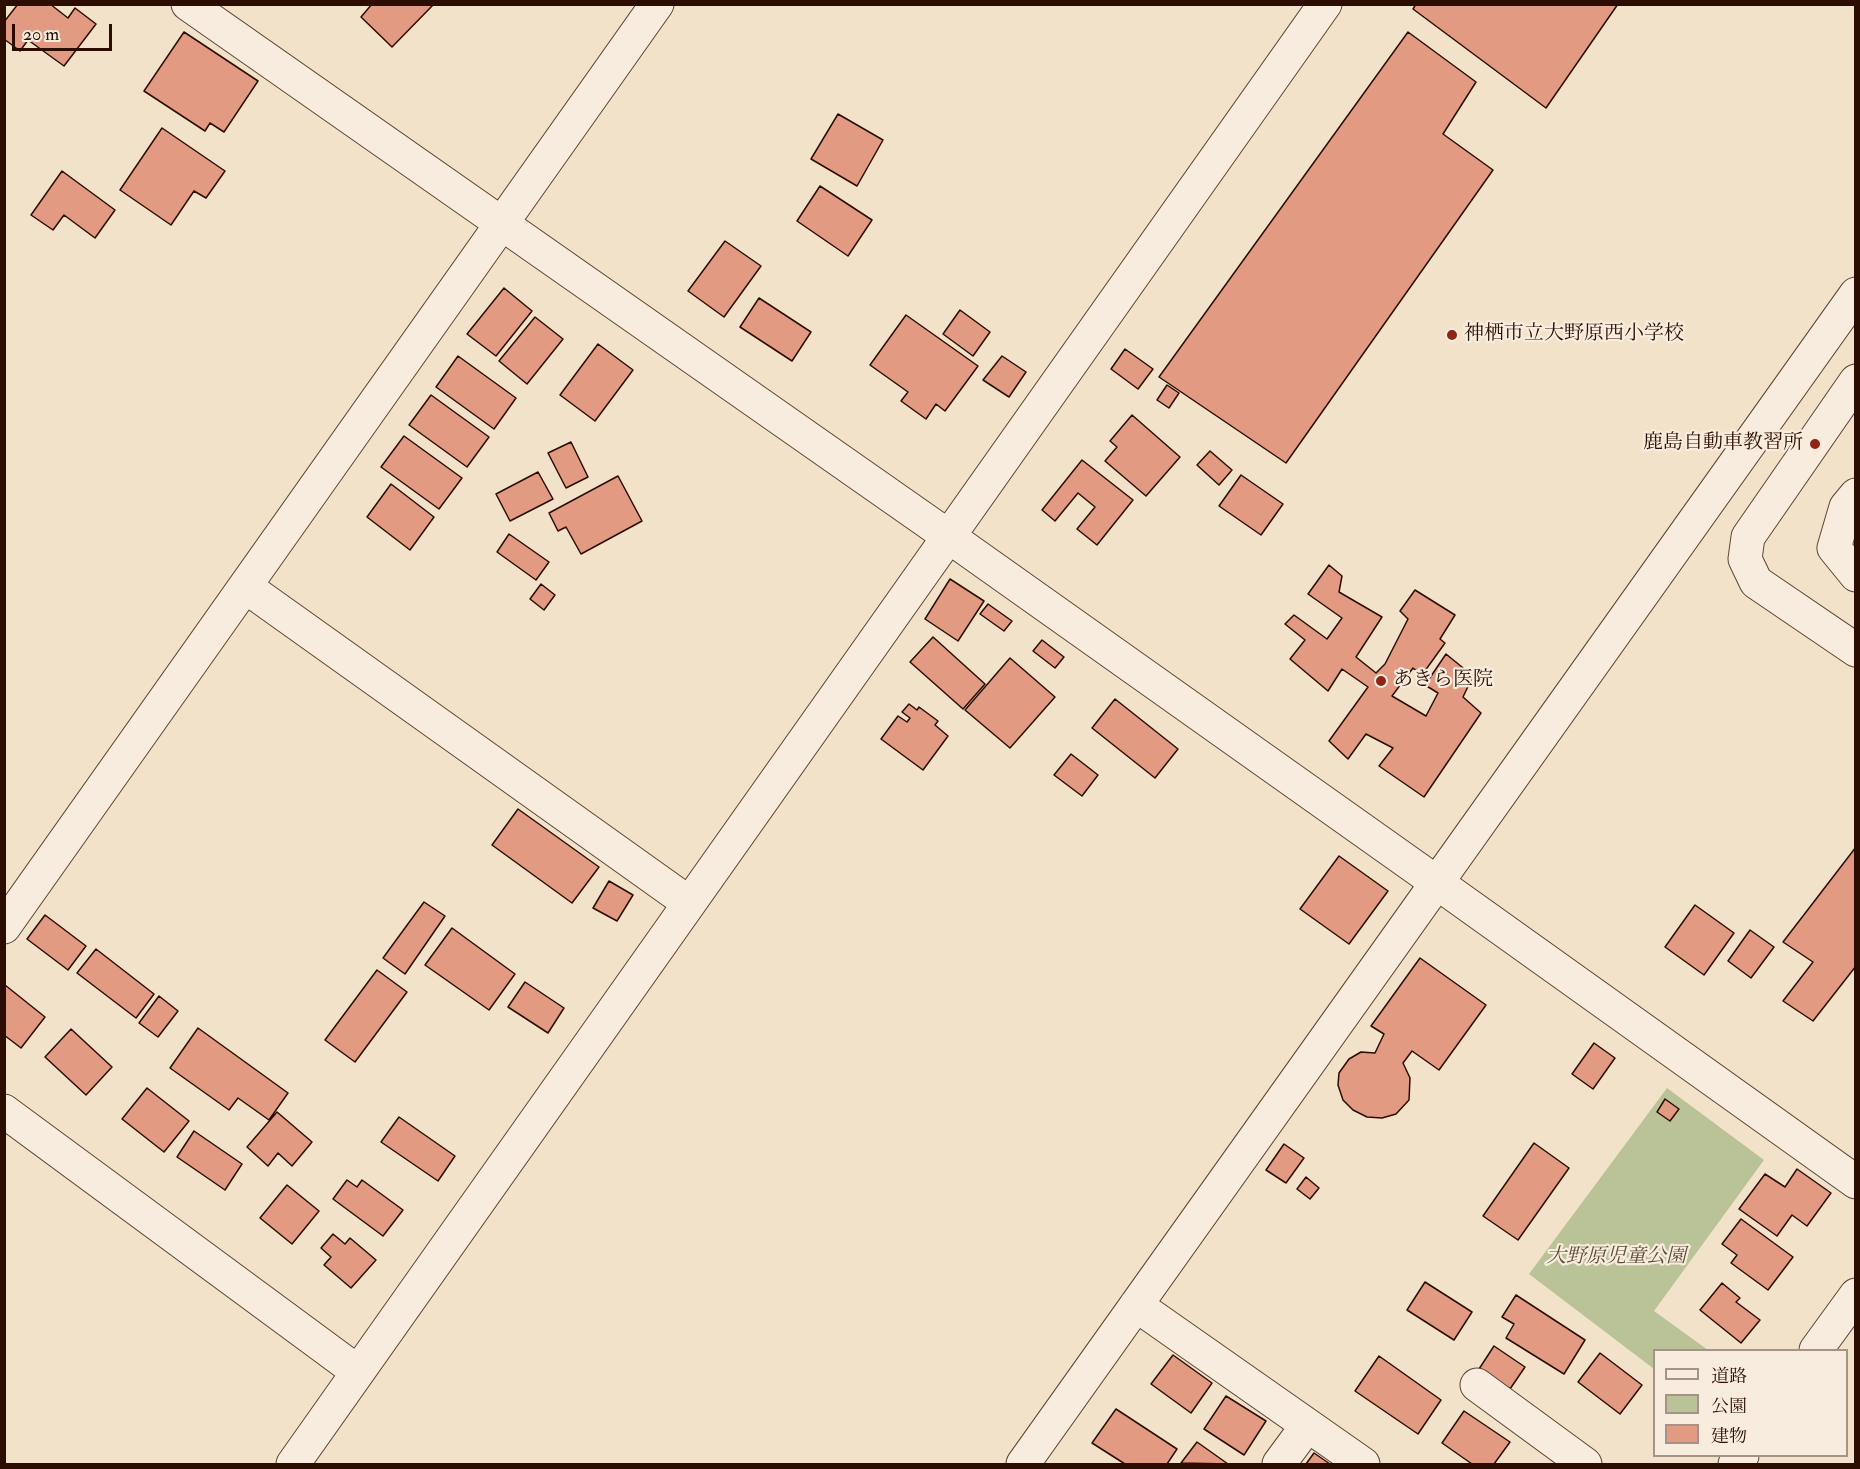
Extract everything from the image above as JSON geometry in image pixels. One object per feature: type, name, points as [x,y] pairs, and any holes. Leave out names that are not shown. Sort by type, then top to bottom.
[{"type":"street","points":[[4,927],[657,4]]},
{"type":"street","points":[[293,1464],[1325,4]]},
{"type":"street","points":[[189,5],[948,536],[1856,1182]]},
{"type":"street","points":[[1023,1464],[1856,294]]},
{"type":"street","points":[[1856,381],[1748,537],[1744,559],[1756,582],[1856,650]]},
{"type":"street","points":[[1856,495],[1846,507],[1834,548],[1856,575]]},
{"type":"street","points":[[246,587],[689,903]]},
{"type":"street","points":[[4,1111],[358,1372]]},
{"type":"street","points":[[1817,1349],[1856,1295]]},
{"type":"street","points":[[1136,1305],[1363,1464]]},
{"type":"street","points":[[1477,1385],[1585,1464]]},
{"type":"street","points":[[1279,1464],[1307,1426]]},
{"type":"green space","name":"大野原児童公園","points":[[1667,1088],[1764,1160],[1654,1311],[1707,1349],[1653,1349],[1653,1368],[1529,1274]]},
{"type":"building","points":[[18,4],[50,4],[68,18],[75,8],[96,24],[64,66],[28,40],[20,51],[4,39],[4,22]]},
{"type":"building","points":[[372,4],[434,4],[392,47],[361,17]]},
{"type":"building","points":[[1416,4],[1618,4],[1546,108],[1413,9]]},
{"type":"building","points":[[184,32],[258,81],[224,132],[210,123],[205,131],[144,91]]},
{"type":"building","points":[[1408,32],[1476,82],[1443,134],[1493,170],[1286,463],[1159,377]]},
{"type":"building","points":[[838,114],[883,140],[857,186],[811,159]]},
{"type":"building","points":[[162,128],[225,171],[206,198],[194,191],[171,225],[120,190]]},
{"type":"building","points":[[62,171],[115,210],[95,238],[64,215],[53,230],[31,215]]},
{"type":"building","points":[[820,186],[872,220],[848,256],[797,221]]},
{"type":"building","points":[[725,241],[761,266],[724,317],[688,291]]},
{"type":"building","points":[[504,288],[532,311],[496,356],[467,334]]},
{"type":"building","points":[[759,298],[811,332],[792,361],[740,327]]},
{"type":"building","points":[[960,310],[990,332],[973,356],[943,334]]},
{"type":"building","points":[[906,315],[978,366],[945,411],[936,404],[926,419],[901,401],[908,392],[870,365]]},
{"type":"building","points":[[535,317],[563,339],[527,384],[499,361]]},
{"type":"building","points":[[598,344],[633,370],[595,421],[560,395]]},
{"type":"building","points":[[1125,349],[1153,369],[1138,389],[1111,369]]},
{"type":"building","points":[[458,356],[516,398],[494,429],[436,387]]},
{"type":"building","points":[[1002,356],[1026,372],[1009,397],[983,380]]},
{"type":"building","points":[[1167,385],[1179,393],[1169,408],[1157,400]]},
{"type":"building","points":[[431,395],[489,437],[467,467],[409,425]]},
{"type":"building","points":[[1132,415],[1180,457],[1146,496],[1105,461],[1117,447],[1110,441]]},
{"type":"building","points":[[404,436],[462,478],[439,509],[381,467]]},
{"type":"building","points":[[571,442],[588,477],[566,488],[548,453]]},
{"type":"building","points":[[1210,451],[1232,470],[1219,485],[1197,465]]},
{"type":"building","points":[[1082,460],[1133,500],[1097,545],[1077,529],[1095,507],[1078,493],[1055,521],[1042,510]]},
{"type":"building","points":[[538,472],[553,499],[510,521],[496,494]]},
{"type":"building","points":[[1241,475],[1283,504],[1261,535],[1219,506]]},
{"type":"building","points":[[618,476],[642,521],[581,554],[566,527],[558,531],[549,513]]},
{"type":"building","points":[[391,484],[434,517],[410,550],[367,517]]},
{"type":"building","points":[[509,534],[549,562],[536,580],[497,552]]},
{"type":"building","name":"あきら医院","points":[[1329,565],[1342,576],[1339,592],[1382,617],[1356,657],[1376,673],[1385,664],[1408,619],[1400,611],[1415,590],[1455,615],[1440,639],[1445,643],[1422,675],[1413,668],[1392,696],[1426,716],[1438,693],[1425,685],[1446,654],[1473,676],[1463,697],[1481,713],[1424,797],[1379,766],[1393,748],[1366,734],[1348,759],[1329,741],[1368,687],[1342,669],[1328,691],[1290,659],[1305,640],[1285,624],[1294,615],[1327,639],[1342,618],[1308,594]]},
{"type":"building","points":[[950,579],[984,601],[958,641],[925,619]]},
{"type":"building","points":[[541,584],[555,595],[544,610],[530,599]]},
{"type":"building","points":[[988,604],[1012,621],[1004,631],[980,614]]},
{"type":"building","points":[[933,637],[985,684],[963,709],[910,662]]},
{"type":"building","points":[[1042,640],[1064,657],[1055,668],[1033,651]]},
{"type":"building","points":[[1010,658],[1055,697],[1010,748],[965,710]]},
{"type":"building","points":[[1115,699],[1178,749],[1155,778],[1092,728]]},
{"type":"building","points":[[909,704],[917,710],[919,707],[938,721],[935,725],[948,736],[923,770],[881,739],[898,716],[907,722],[910,718],[902,712]]},
{"type":"building","points":[[1071,754],[1098,775],[1082,796],[1054,775]]},
{"type":"building","points":[[518,809],[599,867],[572,903],[492,845]]},
{"type":"building","points":[[1856,847],[1856,966],[1813,1021],[1783,1001],[1813,962],[1783,942]]},
{"type":"building","points":[[1339,856],[1388,891],[1349,944],[1300,909]]},
{"type":"building","points":[[609,881],[633,895],[617,921],[593,908]]},
{"type":"building","points":[[424,902],[445,916],[405,974],[383,958]]},
{"type":"building","points":[[1695,905],[1734,933],[1704,975],[1665,947]]},
{"type":"building","points":[[45,915],[86,946],[68,970],[27,939]]},
{"type":"building","points":[[452,928],[515,974],[489,1010],[425,965]]},
{"type":"building","points":[[1750,930],[1774,947],[1751,978],[1728,961]]},
{"type":"building","points":[[96,949],[154,994],[136,1018],[77,973]]},
{"type":"building","points":[[1420,958],[1486,1005],[1439,1070],[1412,1051],[1403,1063],[1410,1078],[1409,1100],[1396,1114],[1382,1118],[1367,1117],[1353,1110],[1343,1100],[1338,1085],[1339,1073],[1349,1059],[1361,1052],[1375,1053],[1384,1034],[1371,1026]]},
{"type":"building","points":[[377,970],[407,992],[355,1062],[325,1040]]},
{"type":"building","points":[[525,982],[564,1008],[548,1033],[508,1007]]},
{"type":"building","points":[[5,985],[45,1017],[21,1048],[4,1035]]},
{"type":"building","points":[[159,996],[178,1011],[158,1037],[139,1023]]},
{"type":"building","points":[[198,1028],[288,1093],[269,1120],[238,1098],[229,1110],[170,1068]]},
{"type":"building","points":[[71,1029],[112,1067],[86,1095],[45,1057]]},
{"type":"building","points":[[1594,1043],[1615,1058],[1593,1089],[1572,1074]]},
{"type":"building","points":[[147,1088],[189,1121],[164,1152],[122,1119]]},
{"type":"building","points":[[1665,1099],[1679,1109],[1670,1121],[1657,1112]]},
{"type":"building","points":[[277,1112],[312,1142],[292,1166],[278,1153],[268,1166],[247,1147]]},
{"type":"building","points":[[399,1117],[455,1156],[438,1181],[381,1142]]},
{"type":"building","points":[[194,1131],[242,1164],[225,1190],[177,1157]]},
{"type":"building","points":[[1534,1143],[1569,1168],[1518,1240],[1483,1216]]},
{"type":"building","points":[[1284,1144],[1304,1158],[1286,1183],[1266,1170]]},
{"type":"building","points":[[1797,1169],[1831,1193],[1807,1226],[1792,1215],[1777,1236],[1739,1209],[1765,1174],[1785,1187]]},
{"type":"building","points":[[1306,1177],[1319,1188],[1310,1199],[1297,1189]]},
{"type":"building","points":[[347,1180],[357,1187],[362,1180],[403,1210],[383,1236],[333,1199]]},
{"type":"building","points":[[287,1185],[319,1211],[292,1244],[260,1218]]},
{"type":"building","points":[[1741,1219],[1793,1257],[1768,1290],[1731,1263],[1737,1255],[1722,1244]]},
{"type":"building","points":[[333,1234],[345,1244],[350,1238],[376,1260],[351,1288],[324,1265],[331,1257],[321,1248]]},
{"type":"building","points":[[1425,1282],[1472,1312],[1454,1340],[1407,1310]]},
{"type":"building","points":[[1722,1283],[1740,1298],[1736,1302],[1760,1320],[1741,1343],[1700,1310]]},
{"type":"building","points":[[1516,1295],[1585,1340],[1564,1374],[1506,1338],[1514,1324],[1502,1317]]},
{"type":"building","points":[[1494,1346],[1525,1367],[1510,1389],[1479,1369]]},
{"type":"building","points":[[1600,1353],[1642,1385],[1620,1414],[1578,1382]]},
{"type":"building","points":[[1173,1355],[1212,1383],[1191,1413],[1151,1384]]},
{"type":"building","points":[[1379,1356],[1441,1400],[1418,1434],[1355,1391]]},
{"type":"building","points":[[1226,1396],[1266,1421],[1244,1455],[1204,1429]]},
{"type":"building","points":[[1116,1409],[1177,1449],[1167,1464],[1125,1464],[1092,1443]]},
{"type":"building","points":[[1464,1411],[1510,1442],[1494,1464],[1472,1464],[1442,1443]]},
{"type":"building","points":[[1197,1442],[1228,1464],[1181,1463]]},
{"type":"building","points":[[1314,1453],[1330,1464],[1306,1464]]},
{"type":"place","name":"神栖市立大野原西小学校","points":[[1452,335]]},
{"type":"place","name":"鹿島自動車教習所","points":[[1815,444]]},
{"type":"place","name":"あきら医院","points":[[1381,681]]}]
